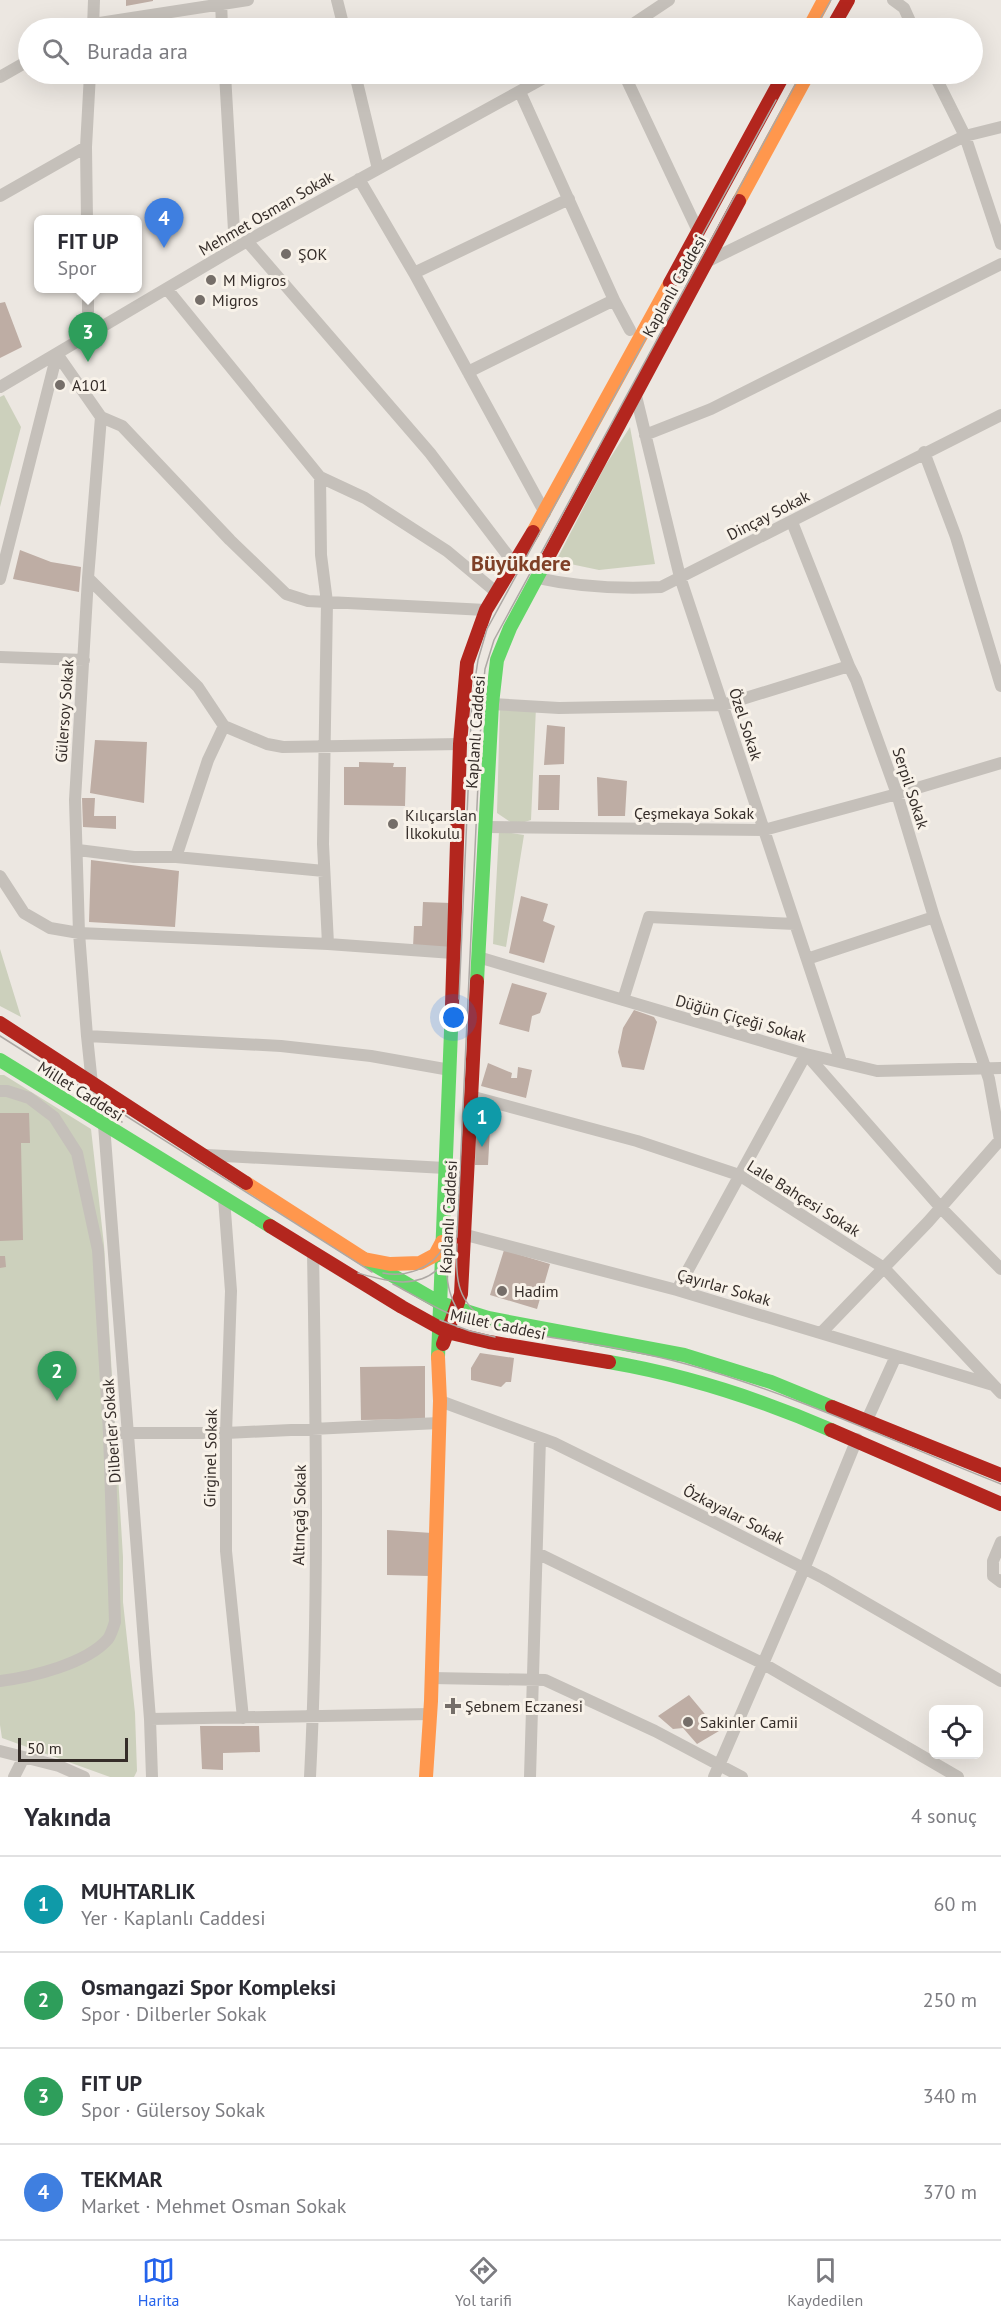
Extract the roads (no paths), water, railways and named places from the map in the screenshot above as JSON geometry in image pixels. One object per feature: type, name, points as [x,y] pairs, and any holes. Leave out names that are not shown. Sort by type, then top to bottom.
[{"type":"main road","points":[[838,18],[848,0]]},
{"type":"main road","points":[[814,18],[822,1]]},
{"type":"main road","name":"Kaplanlı Caddesi","points":[[426,1777],[432,1678],[440,1401],[438,1357],[443,1330],[440,1303],[460,744],[467,663],[486,610],[545,513],[779,84]]},
{"type":"main road","name":"Kaplanlı Caddesi","points":[[443,1330],[456,1309],[461,1294],[485,827],[492,704],[497,660],[510,628],[635,392],[803,84]]},
{"type":"main road","name":"Millet Caddesi","points":[[0,1023],[364,1259],[440,1303],[488,1318],[684,1355],[771,1382],[1001,1475]]},
{"type":"main road","name":"Millet Caddesi","points":[[0,1060],[443,1330],[489,1342],[614,1363],[694,1382],[784,1409],[1001,1504]]},
{"type":"main road","name":"Millet Caddesi","points":[[364,1259],[400,1266],[416,1263],[434,1257],[443,1235]]},
{"type":"street","points":[[91,18],[94,0]]},
{"type":"street","points":[[137,18],[221,2],[248,0]]},
{"type":"street","points":[[337,0],[342,18]]},
{"type":"street","points":[[642,18],[669,0]]},
{"type":"street","points":[[892,0],[904,8],[908,18]]},
{"type":"street","points":[[221,2],[222,18]]},
{"type":"street","points":[[0,77],[18,67]]},
{"type":"street","points":[[87,215],[86,147],[89,84]]},
{"type":"street","points":[[226,84],[235,248]]},
{"type":"street","points":[[357,84],[378,169]]},
{"type":"street","name":"Mehmet Osman Sokak","points":[[0,387],[247,241],[534,84]]},
{"type":"street","points":[[629,84],[698,231]]},
{"type":"street","points":[[939,84],[964,136],[1001,244]]},
{"type":"street","points":[[520,92],[614,300],[630,330]]},
{"type":"street","points":[[706,262],[964,136],[1001,127]]},
{"type":"street","points":[[0,196],[86,147]]},
{"type":"street","points":[[359,179],[414,273],[545,513]]},
{"type":"street","points":[[414,273],[569,199]]},
{"type":"street","points":[[247,241],[430,453],[515,565]]},
{"type":"street","points":[[645,435],[711,409],[1001,264]]},
{"type":"street","points":[[167,289],[320,477],[365,498],[447,551],[496,592]]},
{"type":"street","points":[[83,340],[88,315],[88,293]]},
{"type":"street","points":[[468,372],[614,300]]},
{"type":"street","points":[[57,354],[101,417],[122,426],[230,540],[286,594],[308,602],[486,610]]},
{"type":"street","points":[[0,579],[57,354]]},
{"type":"street","name":"Özel Sokak","points":[[635,392],[680,577],[841,1062]]},
{"type":"street","name":"Dinçay Sokak","points":[[537,578],[615,589],[661,587],[1001,415]]},
{"type":"street","name":"Gülersoy Sokak","points":[[92,1084],[79,933],[75,800],[88,578],[101,417]]},
{"type":"street","points":[[924,452],[956,537],[1001,686]]},
{"type":"street","points":[[320,477],[321,555],[327,602],[324,871],[328,944]]},
{"type":"street","name":"Serpil Sokak","points":[[792,522],[856,680],[897,794],[934,917],[986,1069],[1000,1141]]},
{"type":"street","points":[[88,578],[198,687],[224,726],[267,744],[283,747],[460,744]]},
{"type":"street","points":[[0,657],[84,660]]},
{"type":"street","points":[[492,704],[559,708],[723,705],[849,666]]},
{"type":"street","points":[[176,857],[208,760],[224,726]]},
{"type":"street","name":"Çeşmekaya Sokak","points":[[485,827],[764,830],[1001,763]]},
{"type":"street","points":[[78,850],[134,857],[176,857],[324,871]]},
{"type":"street","points":[[0,876],[24,913],[50,928],[79,933],[328,944],[453,953]]},
{"type":"street","points":[[623,1000],[649,917],[795,924]]},
{"type":"street","points":[[807,959],[934,917]]},
{"type":"street","name":"Düğün Çiçeği Sokak","points":[[478,957],[806,1054],[877,1071],[1001,1068]]},
{"type":"street","points":[[87,1036],[281,1046],[371,1056],[450,1070]]},
{"type":"street","points":[[677,1290],[806,1054],[941,1208],[1001,1269]]},
{"type":"street","name":"Dilberler Sokak","points":[[92,1084],[104,1125],[150,1719],[152,1777]]},
{"type":"street","points":[[0,1091],[29,1098],[54,1118],[77,1153],[98,1250],[109,1433],[115,1622],[109,1638],[98,1648],[67,1665],[26,1677],[0,1681]]},
{"type":"street","name":"Lale Bahçesi Sokak","points":[[470,1096],[637,1141],[739,1175],[884,1268],[997,1389]]},
{"type":"street","points":[[821,1333],[941,1208],[1000,1141]]},
{"type":"street","points":[[201,1155],[445,1168]]},
{"type":"street","name":"Girginel Sokak","points":[[224,1198],[231,1292],[226,1433],[226,1551],[243,1718]]},
{"type":"street","name":"Çayırlar Sokak","points":[[443,1235],[465,1233],[677,1290],[997,1389]]},
{"type":"street","name":"Altınçağ Sokak","points":[[310,1777],[313,1716],[316,1429],[313,1252]]},
{"type":"street","points":[[867,1420],[896,1356]]},
{"type":"street","name":"Özkayalar Sokak","points":[[440,1401],[540,1438],[698,1514],[930,1638],[1001,1681]]},
{"type":"street","points":[[109,1433],[226,1433],[439,1423]]},
{"type":"street","points":[[530,1777],[540,1438]]},
{"type":"street","points":[[714,1777],[804,1569],[857,1439]]},
{"type":"street","points":[[1001,1542],[993,1561],[993,1576],[1001,1582]]},
{"type":"street","points":[[537,1553],[762,1663],[958,1777]]},
{"type":"street","points":[[432,1678],[545,1680],[655,1731],[742,1777]]},
{"type":"street","points":[[150,1719],[430,1714]]},
{"type":"street","points":[[0,1751],[58,1766],[84,1777]]},
{"type":"street","points":[[14,1777],[24,1757]]},
{"type":"tram line","points":[[821,18],[831,0]]},
{"type":"tram line","points":[[358,1273],[401,1282],[422,1279],[441,1266],[457,1237],[482,698],[485,669],[494,640],[796,84]]},
{"type":"tram line","points":[[459,999],[472,700],[478,660],[487,629],[776,100]]},
{"type":"tram line","points":[[0,1036],[372,1272]]},
{"type":"tram line","points":[[76,1093],[122,1122]]},
{"type":"tram line","points":[[457,1244],[460,1290],[471,1307],[490,1324]]},
{"type":"tram line","points":[[383,1273],[401,1274],[418,1270],[433,1260],[444,1246]]},
{"type":"tram line","points":[[446,1257],[452,1300],[467,1321]]},
{"type":"tram line","points":[[393,1284],[441,1310],[480,1324],[650,1355],[727,1376],[806,1404],[1001,1484]]},
{"type":"tram line","points":[[440,1320],[495,1337]]},
{"type":"place","name":"TEKMAR","points":[[164,248]]},
{"type":"place","name":"ŞOK","points":[[286,254]]},
{"type":"place","name":"M Migros","points":[[211,280]]},
{"type":"place","name":"Migros","points":[[200,300]]},
{"type":"place","name":"FIT UP","points":[[88,362]]},
{"type":"place","name":"A101","points":[[60,385]]},
{"type":"place","name":"Kılıçarslan İlkokulu","points":[[393,824]]},
{"type":"place","name":"MUHTARLIK","points":[[482,1147]]},
{"type":"place","name":"Hadim","points":[[502,1291]]},
{"type":"place","name":"Osmangazi Spor Kompleksi","points":[[57,1401]]},
{"type":"place","name":"Şebnem Eczanesi","points":[[453,1706]]},
{"type":"place","name":"Sakinler Camii","points":[[688,1722]]},
{"type":"district","name":"Büyükdere","points":[[521,563]]}]
